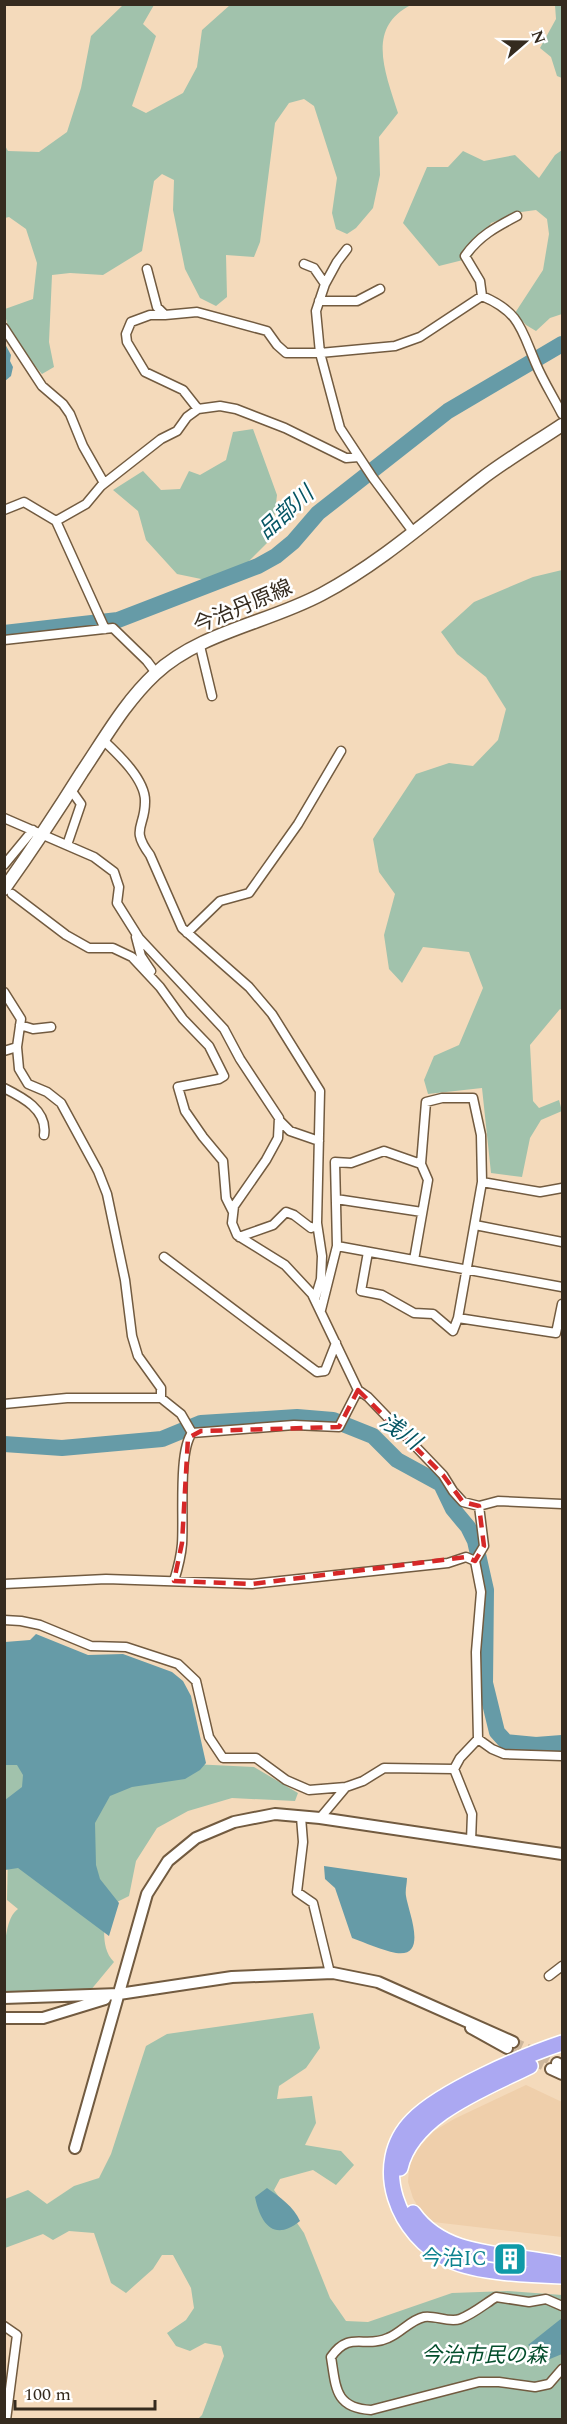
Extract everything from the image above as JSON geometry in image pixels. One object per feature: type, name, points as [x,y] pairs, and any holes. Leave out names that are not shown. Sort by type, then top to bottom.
[{"type":"highway","points":[[562,2043],[501,2068],[424,2109],[412,2120],[400,2138],[393,2154],[391,2174],[393,2194],[399,2209],[411,2227],[436,2252],[450,2261],[471,2267],[562,2276]]},
{"type":"highway","points":[[558,2062],[476,2094],[434,2119],[420,2130],[403,2155],[400,2168],[402,2191],[407,2205],[430,2232],[474,2251],[544,2260],[562,2265]]},
{"type":"main road","name":"今治丹原線","points":[[8,892],[38,832],[71,790],[126,705],[156,673],[200,646],[321,595],[369,566],[481,479],[562,425]]},
{"type":"street","points":[[482,296],[480,281],[465,256],[474,242],[490,230],[517,216]]},
{"type":"street","points":[[347,249],[325,284],[319,301],[316,318],[320,353],[340,428],[414,533]]},
{"type":"street","points":[[304,264],[314,267],[325,284]]},
{"type":"street","points":[[147,269],[157,307],[165,315]]},
{"type":"street","points":[[319,301],[357,301],[380,290]]},
{"type":"street","points":[[198,409],[183,390],[145,372],[127,342],[126,334],[131,322],[150,315],[197,312],[267,331],[286,353],[320,353],[395,346],[420,337],[482,296]]},
{"type":"street","points":[[482,296],[495,301],[522,326],[536,364],[562,414]]},
{"type":"street","points":[[4,328],[42,386],[63,404],[70,414],[83,446],[104,483]]},
{"type":"street","points":[[56,520],[86,504],[104,483],[161,439],[177,430],[187,417],[198,409],[220,406],[236,409],[285,428],[346,458],[359,457]]},
{"type":"street","points":[[4,510],[24,502],[56,520],[105,629]]},
{"type":"street","points":[[4,640],[112,628],[147,661],[156,673]]},
{"type":"street","points":[[200,646],[212,696]]},
{"type":"street","points":[[103,740],[123,759],[142,787],[146,802],[138,830],[182,928],[249,987],[272,1014],[297,1050],[320,1091],[317,1226],[322,1256],[321,1279],[315,1299]]},
{"type":"street","points":[[187,933],[220,902],[249,893],[298,824],[341,751]]},
{"type":"street","points":[[67,845],[81,804],[71,790]]},
{"type":"street","points":[[4,818],[94,857],[114,872],[119,887],[117,903],[136,933],[224,1029],[279,1120],[290,1131],[319,1141]]},
{"type":"street","points":[[4,865],[38,832]]},
{"type":"street","points":[[8,892],[66,935],[89,948],[113,948],[132,957],[160,987]]},
{"type":"street","points":[[136,933],[141,956],[160,987],[183,1019],[209,1046],[224,1076],[178,1087],[185,1111],[202,1137],[222,1161],[226,1198],[233,1213]]},
{"type":"street","points":[[4,992],[21,1019],[9,1051],[28,1084],[47,1092],[61,1103],[98,1171],[107,1194],[125,1280],[132,1336],[138,1356],[161,1388],[161,1398]]},
{"type":"street","points":[[20,1025],[33,1029],[51,1027]]},
{"type":"street","points":[[4,1088],[22,1097],[38,1110],[45,1128],[44,1135]]},
{"type":"street","points":[[368,1252],[361,1291],[382,1295],[414,1312],[433,1314],[453,1331],[458,1318],[482,1182],[481,1135],[473,1098],[442,1098],[426,1102],[421,1164],[428,1180],[414,1260]]},
{"type":"street","points":[[279,1120],[278,1138],[266,1160],[234,1206],[232,1223],[239,1237],[285,1265],[315,1299],[358,1390],[368,1397],[443,1475],[463,1502],[479,1506],[498,1501],[562,1504]]},
{"type":"street","points":[[321,1310],[337,1246],[335,1162],[351,1163],[384,1150],[421,1164]]},
{"type":"street","points":[[482,1182],[540,1192],[562,1188]]},
{"type":"street","points":[[336,1199],[422,1212]]},
{"type":"street","points":[[239,1237],[273,1225],[286,1212],[311,1228],[317,1226]]},
{"type":"street","points":[[475,1226],[562,1242]]},
{"type":"street","points":[[337,1246],[562,1287]]},
{"type":"street","points":[[164,1257],[317,1372],[325,1371],[336,1343]]},
{"type":"street","points":[[458,1318],[556,1333],[562,1304]]},
{"type":"street","points":[[174,1581],[182,1543],[183,1479],[188,1438],[192,1433],[294,1425],[339,1427],[358,1390]]},
{"type":"street","points":[[4,1404],[67,1398],[161,1398],[181,1414],[192,1433]]},
{"type":"street","points":[[454,1769],[460,1758],[478,1739],[476,1652],[481,1592],[475,1561],[484,1546],[479,1506]]},
{"type":"street","points":[[4,1584],[106,1578],[252,1584],[448,1563],[466,1557],[475,1561]]},
{"type":"street","points":[[4,1620],[21,1620],[40,1625],[91,1646],[126,1647],[178,1664],[196,1681],[209,1737],[223,1758],[256,1758],[286,1780],[309,1790],[346,1787],[363,1781],[384,1768],[454,1769]]},
{"type":"street","points":[[478,1739],[504,1754],[562,1756]]},
{"type":"street","points":[[454,1769],[472,1814],[471,1841]]},
{"type":"street","points":[[320,1818],[346,1787]]},
{"type":"street","points":[[75,2148],[147,1894],[168,1861],[196,1838],[234,1822],[275,1814],[320,1818],[562,1854]]},
{"type":"street","points":[[302,1817],[303,1842],[297,1892],[313,1903],[330,1973]]},
{"type":"street","points":[[549,1976],[562,1966]]},
{"type":"street","points":[[4,1998],[119,1994],[231,1977],[330,1973],[378,1983],[510,2045]]},
{"type":"street","points":[[4,2018],[43,2018],[119,1994]]},
{"type":"street","points":[[558,2062],[562,2074]]},
{"type":"street","points":[[562,2306],[546,2298],[530,2302],[496,2297],[459,2320],[425,2317],[378,2342],[350,2341],[339,2346],[331,2357],[337,2390],[345,2404],[355,2409],[371,2410],[479,2382],[535,2387],[549,2384],[562,2369]]},
{"type":"street","points":[[4,2326],[17,2335],[6,2420]]},
{"type":"highlighted area","points":[[358,1390],[443,1475],[463,1502],[479,1506],[484,1546],[475,1561],[466,1557],[252,1584],[174,1581],[182,1543],[188,1438],[201,1431],[339,1427]]},
{"type":"shaded area","points":[[526,2085],[562,2102],[562,2237],[433,2222],[421,2212],[413,2198],[408,2182],[410,2157],[434,2131]]},
{"type":"green space","points":[[123,5],[154,5],[143,24],[156,36],[132,106],[146,113],[183,93],[197,67],[202,30],[230,5],[411,5],[397,15],[388,26],[384,39],[385,68],[398,113],[379,137],[380,175],[373,208],[356,228],[347,234],[336,229],[332,213],[337,178],[314,106],[304,99],[289,103],[275,123],[260,242],[254,257],[226,255],[227,297],[216,306],[200,298],[185,269],[173,210],[174,180],[162,174],[154,181],[142,251],[103,275],[70,273],[52,275],[49,342],[54,367],[42,374],[12,336],[6,318],[5,309],[33,299],[37,263],[26,229],[9,217],[5,218],[4,144],[8,151],[39,152],[67,132],[81,88],[91,36]]},
{"type":"green space","points":[[555,5],[562,5],[562,78],[557,76],[551,57],[540,48],[556,19]]},
{"type":"green space","points":[[562,150],[562,314],[550,318],[536,331],[526,325],[515,313],[543,270],[549,234],[547,219],[536,210],[521,212],[491,223],[471,258],[439,266],[403,223],[427,167],[448,167],[463,151],[484,161],[515,155],[539,178],[555,155]]},
{"type":"green space","points":[[253,429],[277,495],[272,538],[248,562],[206,580],[177,574],[146,540],[138,511],[113,490],[143,471],[161,490],[180,489],[189,471],[200,475],[226,460],[233,432]]},
{"type":"green space","points":[[562,570],[562,1010],[560,1009],[530,1045],[533,1101],[539,1108],[559,1100],[562,1111],[541,1120],[530,1138],[522,1177],[491,1173],[482,1088],[428,1094],[424,1080],[434,1056],[459,1045],[483,988],[469,952],[423,947],[402,983],[389,969],[384,935],[395,894],[379,872],[373,839],[416,774],[449,763],[473,766],[498,740],[506,709],[486,677],[457,654],[441,632],[474,602],[533,577]]},
{"type":"green space","points":[[5,1745],[101,1780],[171,1763],[254,1767],[298,1793],[295,1801],[232,1798],[188,1811],[157,1828],[136,1861],[129,1896],[105,1908],[105,1944],[114,1962],[85,1997],[5,1998],[6,1936],[12,1915],[18,1909],[7,1900],[8,1850],[4,1847]]},
{"type":"green space","name":"今治市民の森","points":[[313,2013],[320,2048],[306,2068],[279,2086],[277,2099],[312,2096],[316,2123],[305,2145],[341,2151],[354,2165],[336,2185],[313,2170],[280,2179],[274,2190],[304,2233],[330,2298],[346,2321],[368,2322],[452,2293],[508,2291],[562,2295],[562,2419],[198,2419],[202,2415],[224,2356],[221,2346],[205,2343],[190,2351],[176,2346],[167,2333],[186,2320],[194,2308],[191,2288],[173,2255],[162,2255],[153,2269],[126,2293],[111,2283],[94,2233],[69,2231],[53,2240],[43,2234],[5,2248],[5,2199],[28,2190],[47,2204],[74,2186],[99,2178],[111,2154],[146,2046],[167,2034]]},
{"type":"water","points":[[4,342],[11,355],[10,361],[13,367],[11,376],[5,381]]},
{"type":"water","points":[[36,1634],[88,1655],[123,1654],[172,1672],[183,1681],[191,1696],[206,1763],[200,1770],[185,1779],[132,1787],[110,1796],[95,1823],[96,1865],[100,1879],[119,1903],[109,1936],[18,1868],[5,1870],[5,1800],[22,1787],[23,1775],[17,1765],[5,1765],[5,1642],[30,1640]]},
{"type":"water","points":[[324,1866],[407,1878],[406,1896],[414,1932],[412,1948],[406,1953],[396,1953],[352,1938],[335,1888],[325,1879]]},
{"type":"water","points":[[267,2188],[290,2207],[300,2221],[282,2230],[269,2227],[260,2214],[255,2197]]},
{"type":"water","points":[[562,2318],[562,2354],[550,2359],[528,2345]]},
{"type":"waterway","name":"品部川","points":[[4,633],[118,620],[258,566],[276,556],[293,542],[318,513],[448,411],[562,344]]},
{"type":"waterway","name":"浅川","points":[[4,1444],[62,1448],[162,1439],[201,1423],[297,1417],[333,1420],[373,1436],[397,1460],[441,1484],[453,1509],[468,1527],[475,1541],[486,1590],[485,1683],[497,1732],[506,1742],[536,1745],[562,1743]]},
{"type":"tunnel","points":[[513,2042],[557,2063]]},
{"type":"tunnel","points":[[507,2048],[551,2069]]},
{"type":"place","name":"今治IC","points":[[510,2259]]}]
